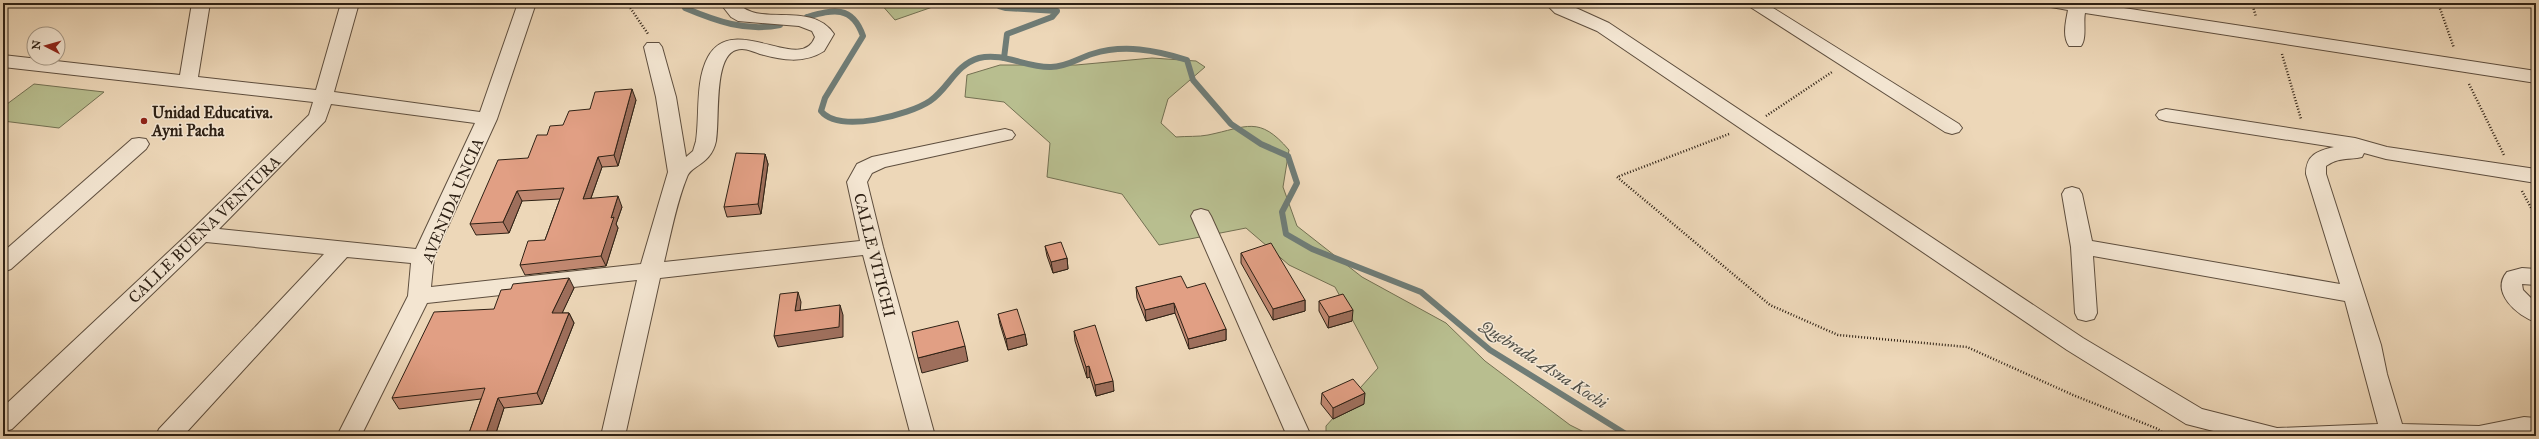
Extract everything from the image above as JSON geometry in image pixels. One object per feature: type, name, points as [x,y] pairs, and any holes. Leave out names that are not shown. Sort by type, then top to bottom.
[{"type":"street","points":[[188,82],[201,3]]},
{"type":"street","name":"CALLE BUENA VENTURA","points":[[3,422],[201,234],[318,117],[325,97],[350,3]]},
{"type":"street","name":"AVENIDA UNCIA","points":[[349,436],[419,296],[423,257],[487,119],[527,3]]},
{"type":"street","points":[[678,172],[701,154],[706,144],[709,135],[709,102],[713,72],[716,59],[725,48],[734,44],[746,43],[781,55],[794,57],[816,49],[824,41],[824,34],[820,28],[810,23],[744,17],[737,13],[729,3]]},
{"type":"street","points":[[1554,3],[1561,9],[1603,27],[2075,344],[2195,417],[2272,436]]},
{"type":"street","points":[[1753,3],[1952,128]]},
{"type":"street","points":[[2057,3],[2536,78]]},
{"type":"street","points":[[2075,42],[2074,24],[2078,6]]},
{"type":"street","points":[[613,436],[650,272],[678,172],[666,97],[653,47]]},
{"type":"street","points":[[3,61],[325,97],[487,119]]},
{"type":"street","points":[[2166,115],[2355,144],[2386,154]]},
{"type":"street","name":"CALLE VITICHI","points":[[923,436],[872,247],[857,182],[864,169],[879,162],[1005,135]]},
{"type":"street","points":[[3,264],[139,144]]},
{"type":"street","points":[[2393,433],[2353,294],[2316,174],[2316,164],[2325,156],[2342,151],[2386,154],[2536,176]]},
{"type":"street","points":[[2072,194],[2082,247],[2086,313]]},
{"type":"street","points":[[1202,216],[1298,436]]},
{"type":"street","points":[[201,234],[423,257]]},
{"type":"street","points":[[419,296],[872,247]]},
{"type":"street","points":[[2082,247],[2353,294]]},
{"type":"street","points":[[168,436],[342,248]]},
{"type":"street","points":[[2536,277],[2518,276],[2512,280],[2510,287],[2512,295],[2520,304],[2536,314]]},
{"type":"street","points":[[2282,436],[2393,433],[2479,436],[2524,426],[2536,428]]},
{"type":"path","points":[[627,3],[648,32],[653,47]]},
{"type":"path","points":[[2252,3],[2254,16],[2276,37],[2306,136]]},
{"type":"path","points":[[2438,3],[2461,67],[2536,217]]},
{"type":"path","points":[[1847,62],[1751,126],[1617,177],[1770,305],[1838,335],[1967,347],[2074,395],[2158,429],[2167,436]]},
{"type":"green space","points":[[880,3],[944,3],[895,20]]},
{"type":"green space","points":[[1152,58],[1196,61],[1205,67],[1168,99],[1161,123],[1176,137],[1204,136],[1252,126],[1269,132],[1279,139],[1289,150],[1283,187],[1297,226],[1362,277],[1446,323],[1485,361],[1570,425],[1592,436],[1326,436],[1326,426],[1378,368],[1335,287],[1289,265],[1246,228],[1159,245],[1122,194],[1047,177],[1050,143],[1004,102],[965,97],[967,75],[1000,65],[1076,65]]},
{"type":"green space","points":[[34,84],[104,92],[59,128],[3,121],[3,107]]},
{"type":"building","points":[[632,89],[614,155],[598,157],[583,199],[618,196],[611,218],[614,217],[601,256],[520,265],[528,241],[545,240],[564,188],[517,191],[503,222],[470,224],[498,160],[528,158],[537,135],[547,135],[550,126],[563,125],[569,111],[590,109],[595,92]]},
{"type":"building","points":[[736,153],[765,154],[758,204],[724,207]]},
{"type":"building","points":[[1061,242],[1067,258],[1051,262],[1045,246]]},
{"type":"building","points":[[1271,243],[1305,300],[1273,309],[1241,253]]},
{"type":"building","points":[[1181,276],[1187,288],[1205,283],[1226,329],[1188,339],[1174,303],[1145,310],[1136,287]]},
{"type":"building","points":[[569,278],[552,313],[569,313],[537,393],[498,398],[485,436],[468,436],[485,388],[392,398],[434,312],[494,309],[501,290],[511,289],[513,284]]},
{"type":"building","points":[[798,292],[795,311],[840,305],[839,327],[774,336],[780,294]]},
{"type":"building","points":[[1343,294],[1353,310],[1329,317],[1319,301]]},
{"type":"building","points":[[1017,309],[1025,334],[1006,339],[998,314]]},
{"type":"building","points":[[958,321],[965,346],[918,358],[912,332]]},
{"type":"building","points":[[1095,325],[1113,381],[1095,385],[1089,366],[1086,367],[1074,331]]},
{"type":"building","points":[[1353,379],[1365,393],[1333,408],[1322,393]]},
{"type":"waterway","name":"Quebrada Asna Kochi","points":[[683,3],[685,8],[731,24],[755,27],[780,25]]},
{"type":"waterway","points":[[1000,3],[999,6],[1006,8],[1057,11],[1052,17],[1007,34],[1004,58]]},
{"type":"waterway","name":"Quebrada Asna Kochi","points":[[807,17],[833,11],[847,14],[853,19],[863,36],[825,98],[821,111],[830,118],[843,121],[858,122],[874,120],[907,112],[937,96],[958,71],[971,61],[988,57],[1004,58]]},
{"type":"waterway","name":"Quebrada Asna Kochi","points":[[1004,58],[1042,67],[1057,67],[1092,54],[1116,49],[1128,49],[1163,53],[1187,60],[1193,80],[1231,124],[1261,144],[1288,156],[1297,183],[1282,212],[1286,234],[1312,249],[1421,292],[1490,350],[1629,436]]},
{"type":"place","name":"Unidad Educativa. Ayni Pacha","points":[[144,121]]}]
